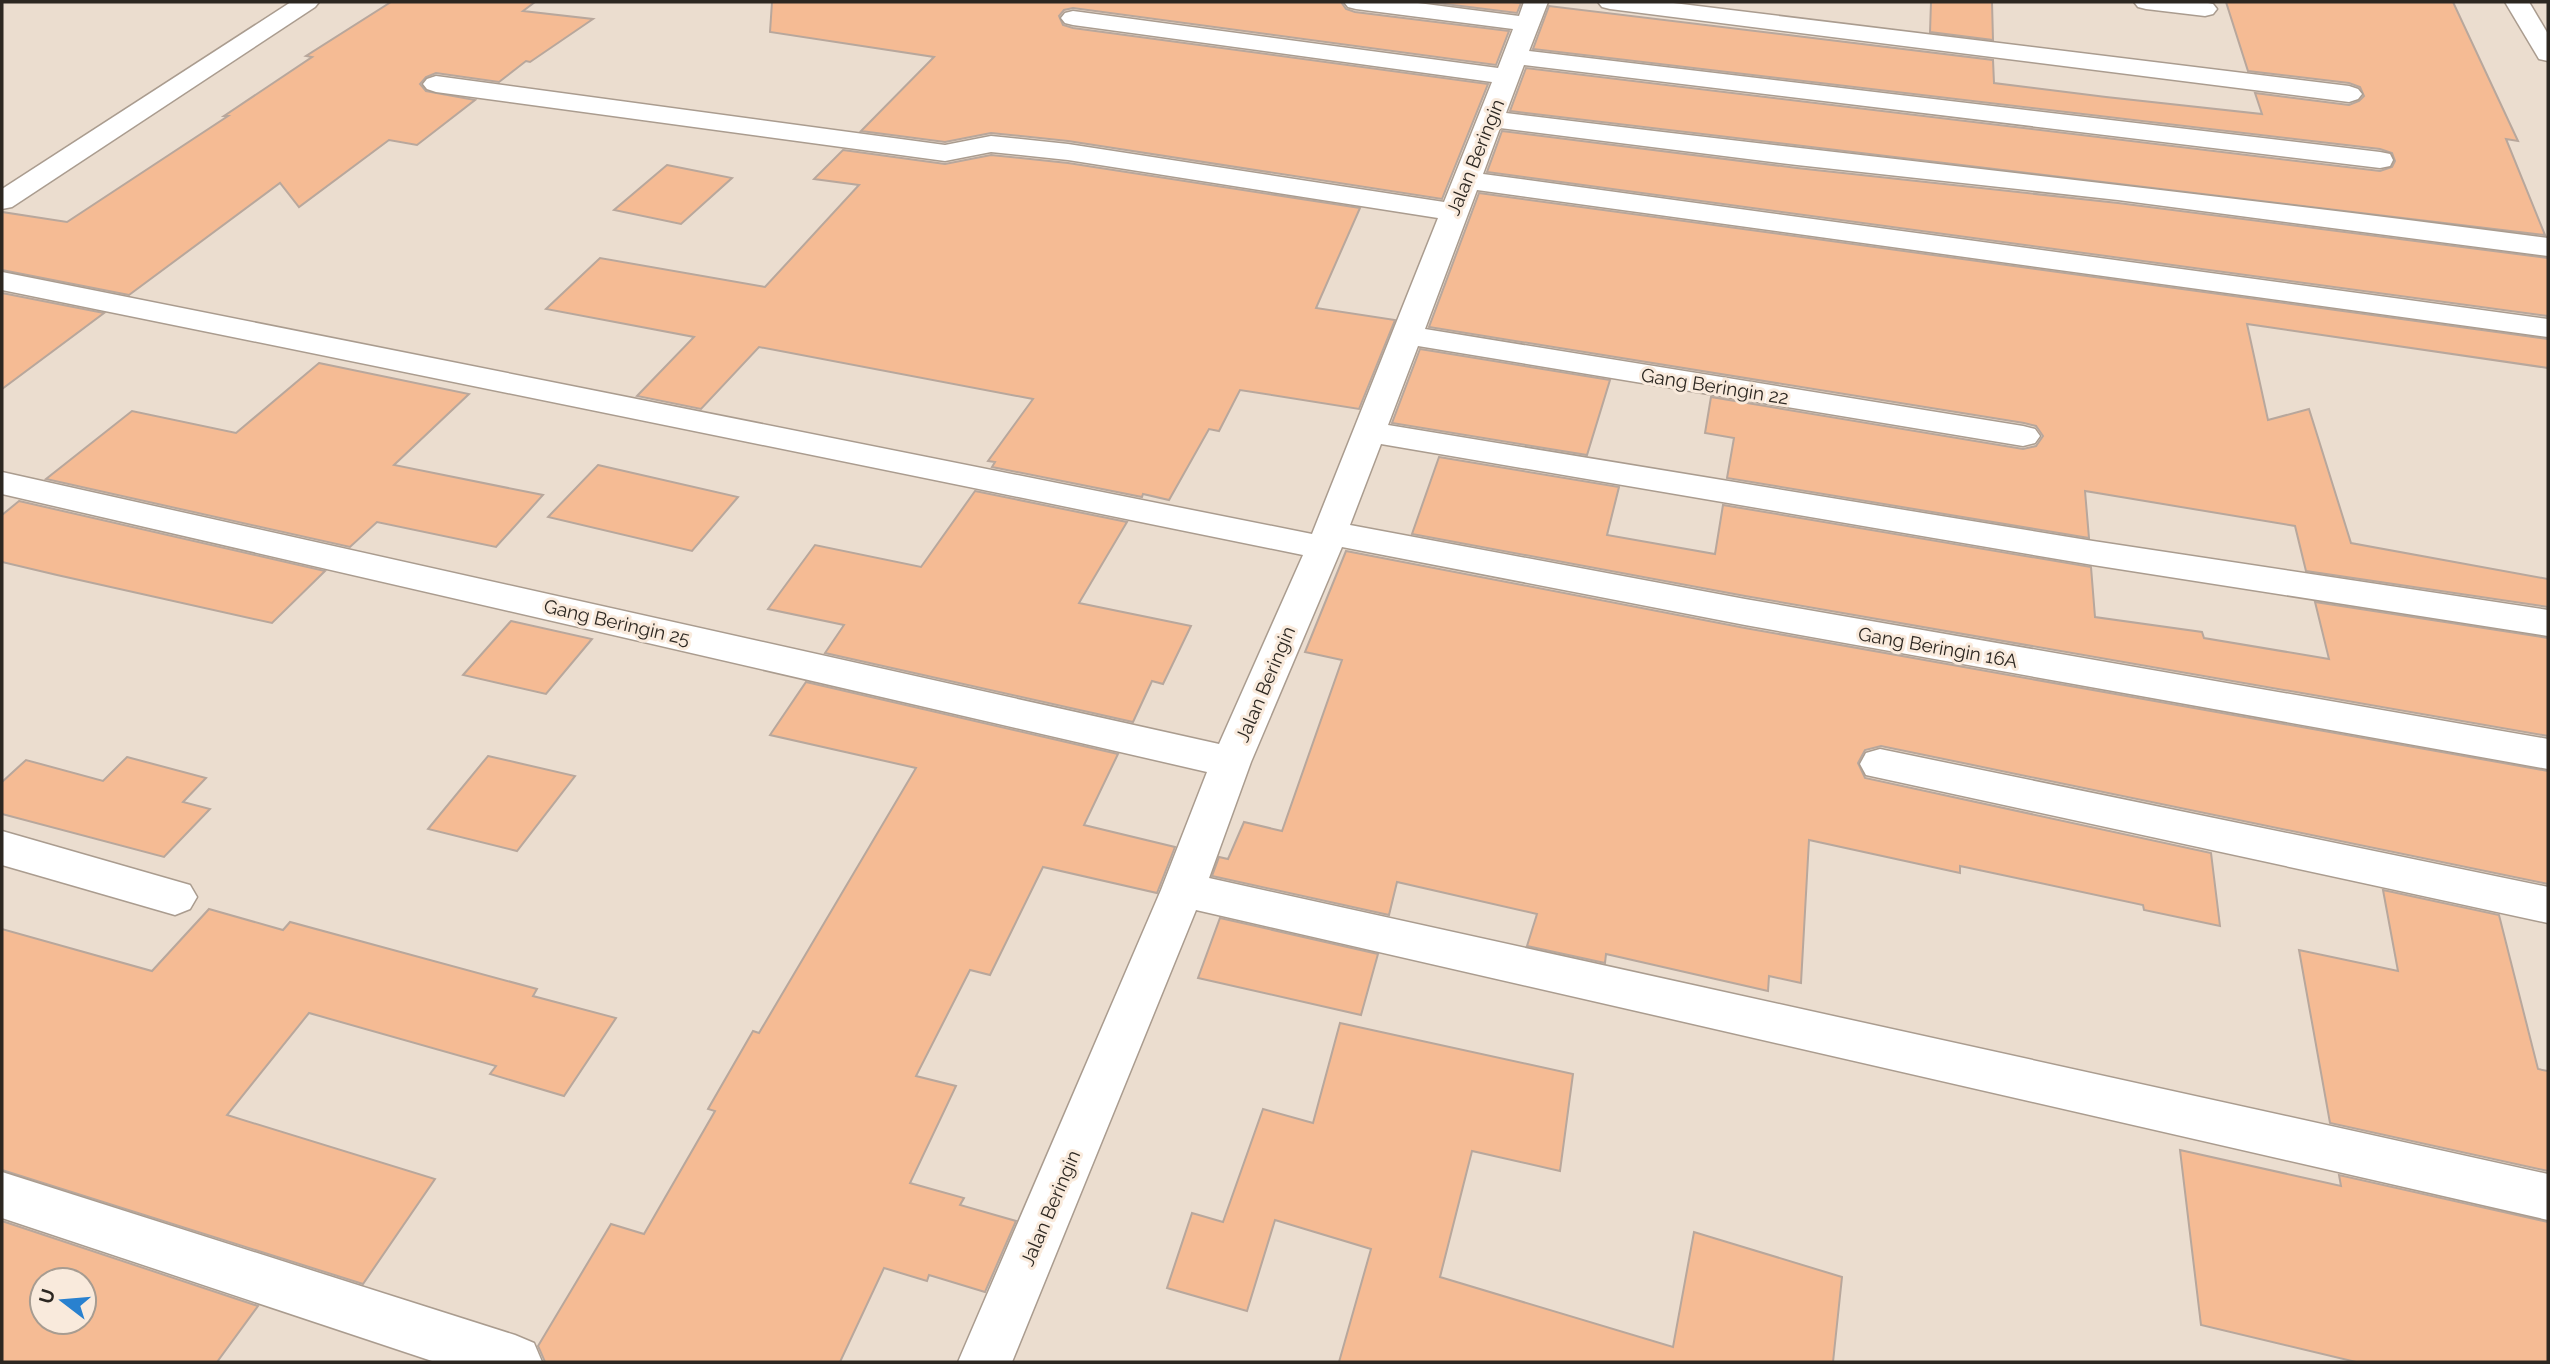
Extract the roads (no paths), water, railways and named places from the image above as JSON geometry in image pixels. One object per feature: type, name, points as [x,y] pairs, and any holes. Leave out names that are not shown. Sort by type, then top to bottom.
[{"type":"street","points":[[2,201],[307,2]]},
{"type":"street","points":[[1356,2],[1522,40],[2380,160]]},
{"type":"street","points":[[1610,2],[2350,94]]},
{"type":"street","points":[[2146,2],[2205,9]]},
{"type":"street","points":[[2516,2],[2548,54]]},
{"type":"street","points":[[1073,18],[1522,40]]},
{"type":"street","name":"Jalan Beringin","points":[[985,1362],[1183,890],[1231,762],[1327,540],[1522,40]]},
{"type":"street","points":[[436,84],[945,153],[991,144],[1068,152],[1459,196],[2548,328]]},
{"type":"street","points":[[1490,119],[1797,158],[2118,192],[2548,247]]},
{"type":"street","name":"Gang Beringin 16A","points":[[2,281],[1327,540],[2548,754]]},
{"type":"street","name":"Gang Beringin 22","points":[[1407,335],[2023,436]]},
{"type":"street","points":[[1369,432],[2093,553],[2548,623]]},
{"type":"street","name":"Gang Beringin 25","points":[[2,482],[1231,762]]},
{"type":"street","points":[[1880,764],[2548,905]]},
{"type":"street","points":[[2,848],[175,897]]},
{"type":"street","points":[[1183,890],[2548,1197]]},
{"type":"street","points":[[2,1195],[515,1362]]}]
